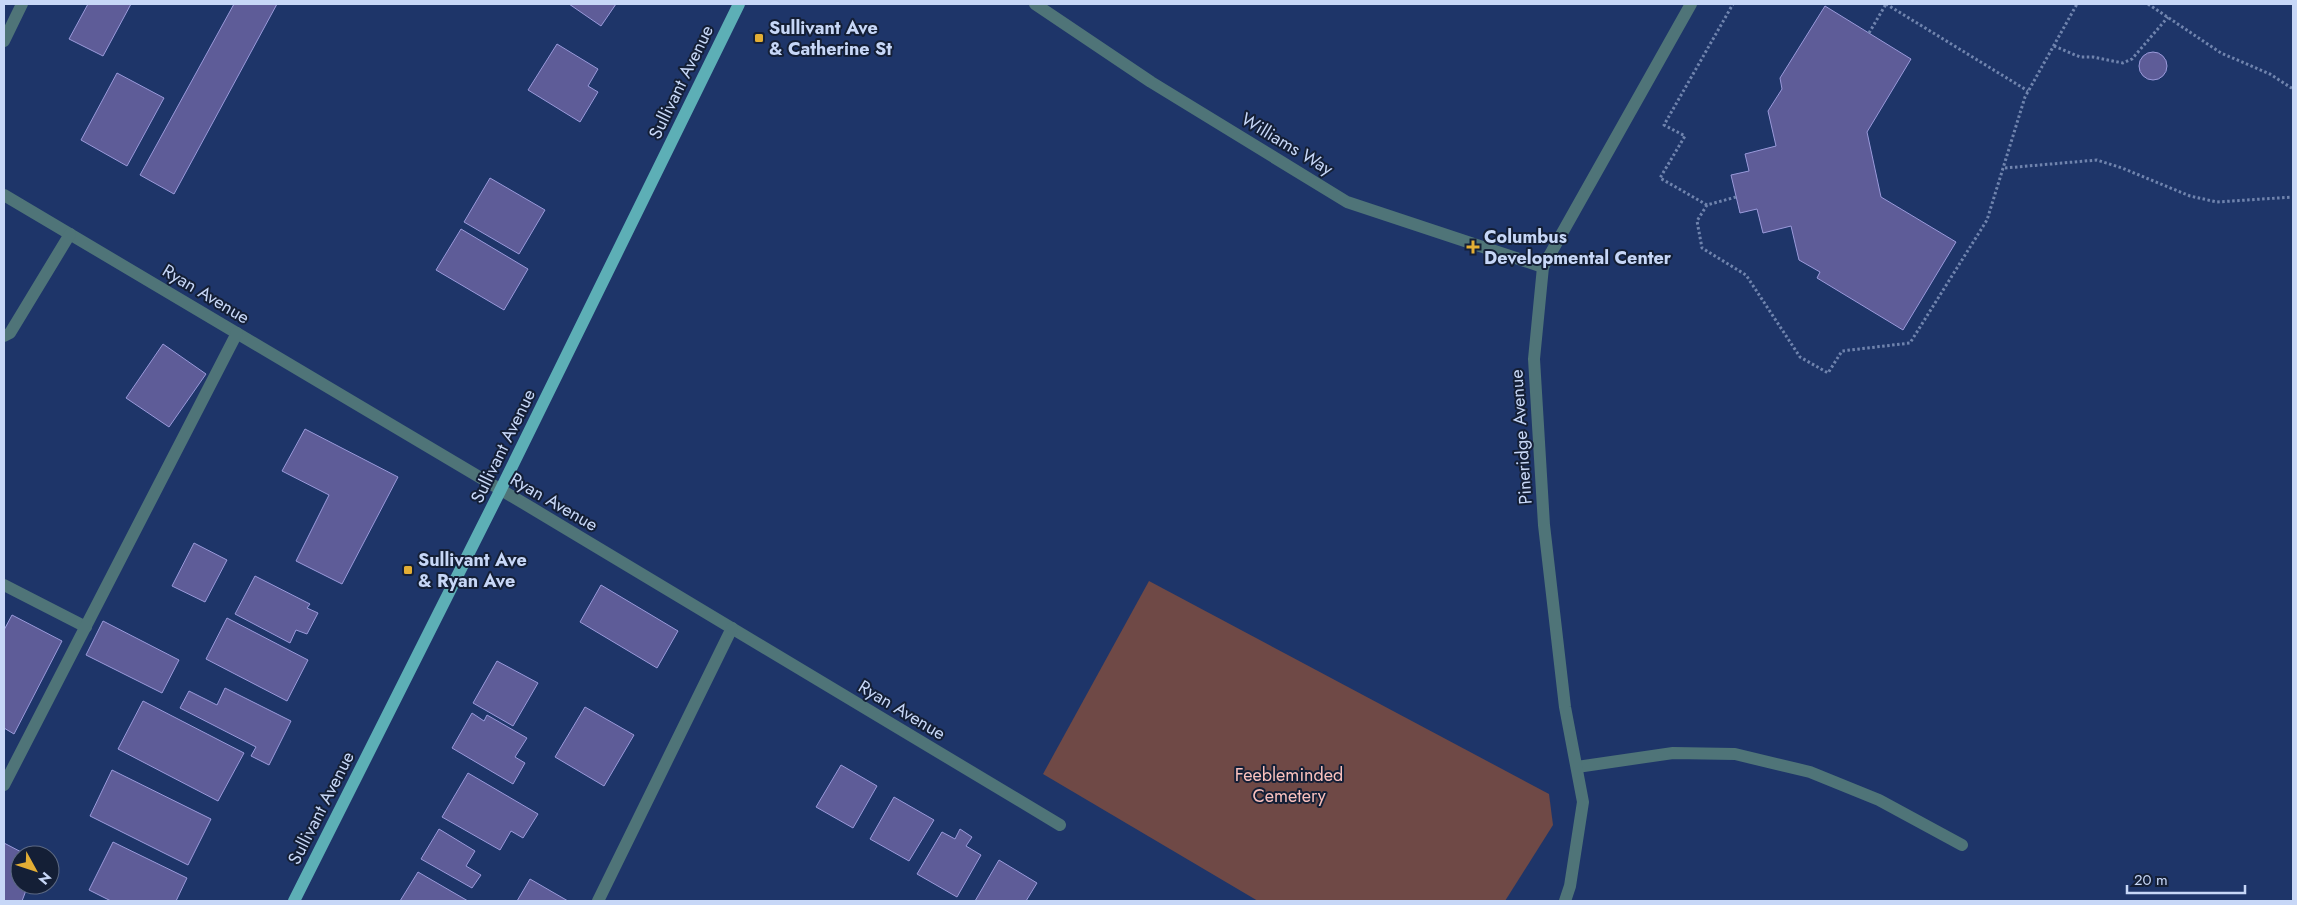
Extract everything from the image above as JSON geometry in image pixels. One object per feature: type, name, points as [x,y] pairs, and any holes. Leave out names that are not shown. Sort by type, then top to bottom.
[{"type":"main road","name":"Sullivant Avenue","points":[[294,901],[500,491],[739,4]]},
{"type":"street","points":[[4,41],[22,4]]},
{"type":"street","name":"Williams Way","points":[[1035,4],[1151,82],[1347,202],[1543,267]]},
{"type":"street","name":"Pineridge Avenue","points":[[1565,901],[1570,886],[1583,802],[1565,707],[1544,525],[1534,359],[1543,267],[1691,4]]},
{"type":"street","name":"Ryan Avenue","points":[[4,195],[1060,825]]},
{"type":"street","points":[[4,336],[10,333],[70,234]]},
{"type":"street","points":[[4,785],[237,333]]},
{"type":"street","points":[[4,585],[86,627]]},
{"type":"street","points":[[598,901],[732,628]]},
{"type":"street","points":[[1576,767],[1673,753],[1735,754],[1810,772],[1879,800],[1962,845]]},
{"type":"path","points":[[1707,205],[1660,178],[1685,136],[1664,125],[1733,4]]},
{"type":"path","points":[[1869,32],[1886,4],[2028,91]]},
{"type":"path","points":[[1736,197],[1707,205],[1697,222],[1702,248],[1746,275],[1800,357],[1828,373],[1842,351],[1910,344],[1988,220],[2028,91],[2077,4]]},
{"type":"path","points":[[2148,4],[2221,52],[2270,74],[2293,89]]},
{"type":"path","points":[[2054,46],[2080,57],[2093,57],[2123,63],[2132,59],[2168,17]]},
{"type":"path","points":[[2005,168],[2097,160],[2122,168],[2190,196],[2217,202],[2293,198]]},
{"type":"green space","name":"Feebleminded Cemetery","points":[[1149,581],[1549,794],[1553,825],[1505,901],[1258,901],[1043,774]]},
{"type":"building","points":[[88,4],[131,4],[103,56],[69,39]]},
{"type":"building","points":[[234,4],[277,4],[174,194],[140,175]]},
{"type":"building","points":[[569,4],[616,4],[601,26]]},
{"type":"building","points":[[1825,6],[1911,59],[1867,132],[1881,197],[1956,242],[1903,330],[1817,278],[1820,272],[1799,260],[1791,226],[1763,233],[1757,209],[1740,213],[1731,175],[1749,171],[1745,154],[1776,146],[1768,111],[1782,89],[1780,78]]},
{"type":"building","points":[[557,44],[598,69],[588,86],[598,92],[580,122],[528,90]]},
{"type":"building","points":[[2153,52],[2163,56],[2167,66],[2163,76],[2153,80],[2143,76],[2139,66],[2143,56]]},
{"type":"building","points":[[117,73],[164,98],[127,166],[81,140]]},
{"type":"building","points":[[490,178],[545,210],[519,254],[464,222]]},
{"type":"building","points":[[461,229],[528,269],[504,310],[436,270]]},
{"type":"building","points":[[163,344],[206,374],[169,427],[126,398]]},
{"type":"building","points":[[305,429],[398,477],[342,584],[296,561],[329,495],[282,471]]},
{"type":"building","points":[[194,543],[227,560],[205,602],[172,586]]},
{"type":"building","points":[[255,576],[310,604],[307,608],[318,613],[307,634],[296,630],[290,643],[235,614]]},
{"type":"building","points":[[601,585],[678,631],[657,668],[580,622]]},
{"type":"building","points":[[12,615],[62,641],[14,734],[4,728],[4,630]]},
{"type":"building","points":[[227,618],[308,660],[287,701],[206,659]]},
{"type":"building","points":[[103,621],[179,660],[162,693],[86,655]]},
{"type":"building","points":[[497,661],[538,683],[513,726],[473,703]]},
{"type":"building","points":[[225,688],[291,721],[269,765],[251,756],[256,747],[180,708],[189,691],[217,705]]},
{"type":"building","points":[[143,701],[244,753],[218,801],[118,749]]},
{"type":"building","points":[[585,707],[634,735],[604,786],[555,757]]},
{"type":"building","points":[[472,713],[484,721],[487,715],[527,738],[515,757],[525,763],[513,784],[452,748]]},
{"type":"building","points":[[841,765],[877,786],[853,828],[816,807]]},
{"type":"building","points":[[112,770],[211,819],[188,865],[90,816]]},
{"type":"building","points":[[468,773],[538,814],[523,838],[511,831],[500,850],[442,817]]},
{"type":"building","points":[[894,797],[934,820],[909,861],[870,839]]},
{"type":"building","points":[[439,829],[475,851],[466,866],[481,875],[472,888],[421,859]]},
{"type":"building","points":[[960,829],[972,837],[966,846],[981,855],[957,897],[917,874],[942,832],[955,839]]},
{"type":"building","points":[[113,842],[187,878],[176,901],[111,901],[89,890]]},
{"type":"building","points":[[4,843],[10,846],[10,895],[24,895],[22,901],[4,901]]},
{"type":"building","points":[[999,860],[1037,883],[1026,901],[975,901]]},
{"type":"building","points":[[418,872],[468,901],[400,901]]},
{"type":"building","points":[[530,879],[568,901],[517,901]]},
{"type":"place","name":"Sullivant Ave & Catherine St","points":[[759,38]]},
{"type":"place","name":"Columbus Developmental Center","points":[[1473,247]]},
{"type":"place","name":"Sullivant Ave & Ryan Ave","points":[[408,570]]}]
